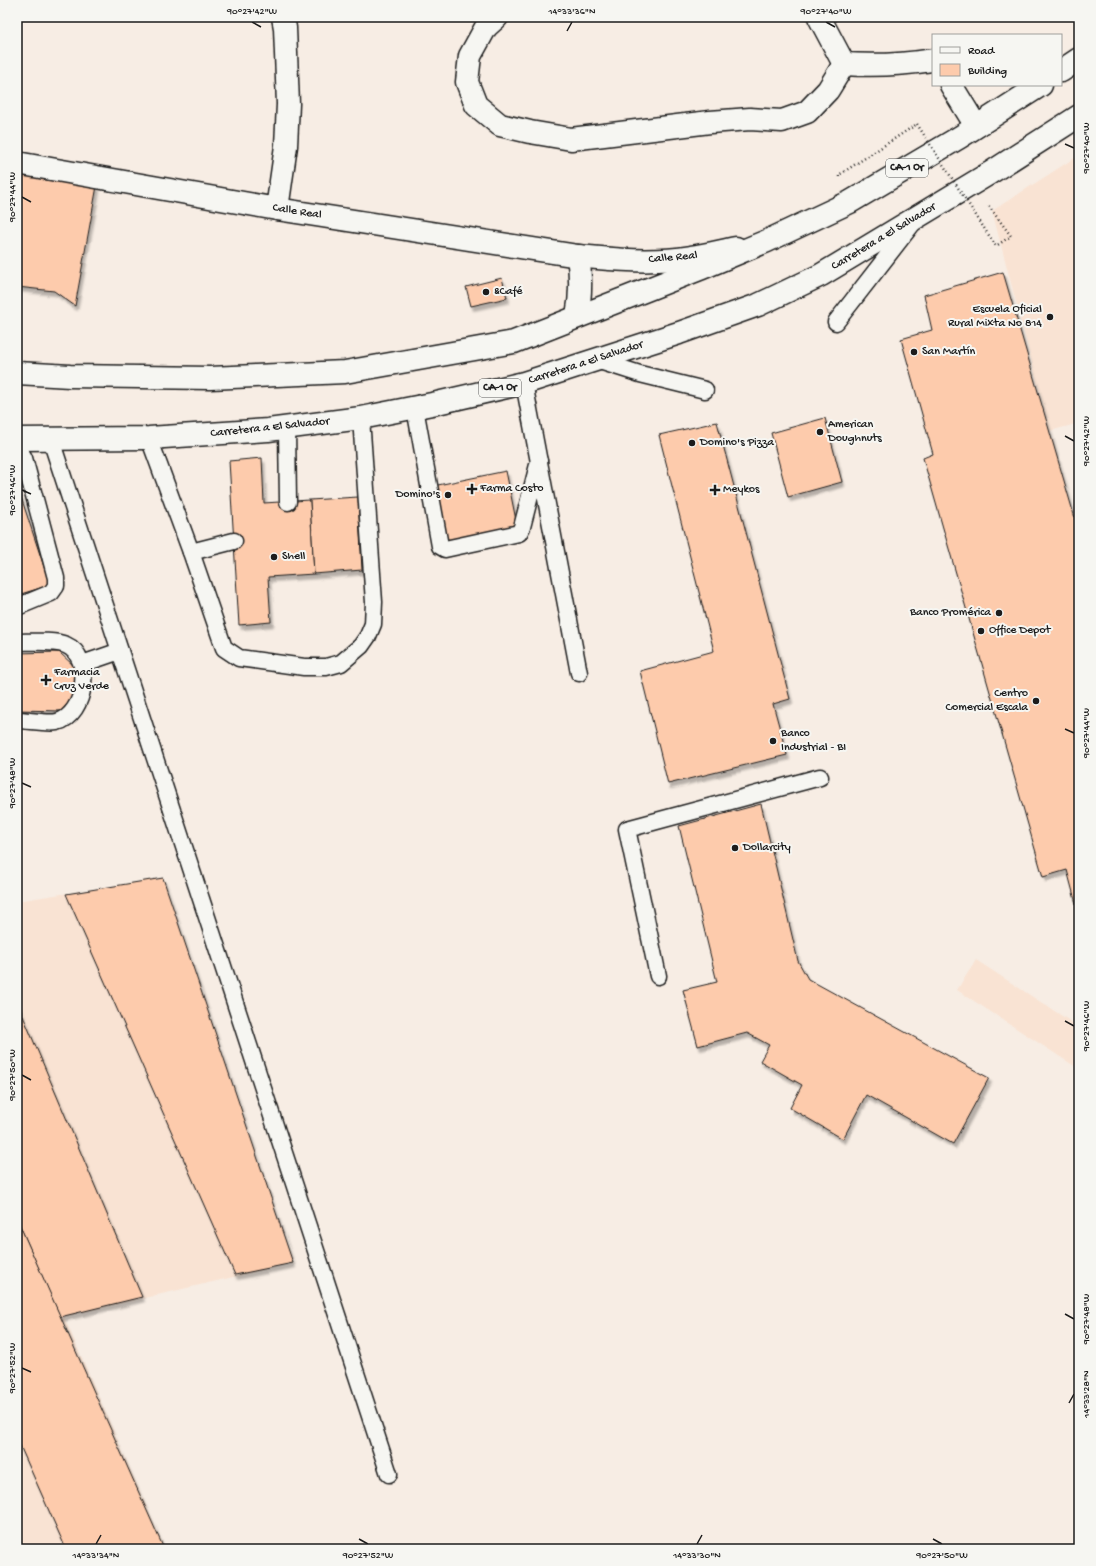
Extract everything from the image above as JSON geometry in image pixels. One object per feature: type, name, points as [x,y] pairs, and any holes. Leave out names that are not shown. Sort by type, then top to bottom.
[{"type":"main road","points":[[277,209],[286,146],[288,104],[285,28],[283,17]]},
{"type":"main road","points":[[497,17],[486,28],[470,56],[467,82],[476,105],[500,125],[571,139],[750,119],[782,121],[807,112],[828,90],[844,64]]},
{"type":"main road","points":[[819,17],[844,64]]},
{"type":"main road","points":[[1062,70],[1079,59]]},
{"type":"main road","points":[[844,64],[872,66],[932,60]]},
{"type":"main road","points":[[952,86],[976,126]]},
{"type":"main road","name":"CA-1 Or","points":[[17,373],[70,376],[210,378],[345,372],[514,342],[767,241],[850,202],[1039,86]]},
{"type":"main road","name":"Carretera a El Salvador","points":[[17,439],[50,440],[149,438],[287,428],[360,418],[415,408],[524,383],[679,333],[758,305],[821,275],[990,173],[1079,116]]},
{"type":"main road","name":"Calle Real","points":[[17,163],[277,209],[578,256],[625,261],[691,258],[767,241]]},
{"type":"main road","points":[[577,316],[580,303],[581,280],[578,256]]},
{"type":"lane","points":[[836,322],[918,216]]},
{"type":"lane","points":[[596,360],[640,374],[705,390]]},
{"type":"lane","points":[[524,383],[579,673]]},
{"type":"lane","points":[[415,408],[440,546],[443,548],[519,533],[522,528],[539,461]]},
{"type":"lane","points":[[149,438],[191,552],[224,648],[239,658],[304,667],[326,666],[341,663],[352,655],[361,646],[373,624],[374,602],[360,418]]},
{"type":"lane","points":[[287,428],[288,502]]},
{"type":"lane","points":[[50,440],[389,1474]]},
{"type":"lane","points":[[17,446],[24,458],[56,578],[56,586],[51,593],[17,607]]},
{"type":"lane","points":[[191,552],[234,541]]},
{"type":"lane","points":[[17,642],[57,643],[66,645],[74,652],[82,664],[83,683],[79,703],[69,715],[57,722],[17,720]]},
{"type":"lane","points":[[82,664],[120,651]]},
{"type":"lane","points":[[658,976],[627,829],[820,777]]},
{"type":"path","points":[[838,175],[917,124],[996,246],[1011,236],[985,201]]},
{"type":"shaded area","name":"Escuela Oficial Rural Mixta No 814","points":[[1079,155],[1079,423],[1050,431],[992,211]]},
{"type":"shaded area","points":[[163,878],[293,1263],[64,1317],[165,1549],[17,1549],[17,901]]},
{"type":"shaded area","points":[[976,960],[1079,1027],[1079,1069],[957,990]]},
{"type":"building","points":[[17,172],[97,186],[75,306],[54,291],[17,287]]},
{"type":"building","name":"Centro Comercial Escala","points":[[1003,272],[1079,532],[1079,915],[1067,870],[1043,877],[923,458],[933,454],[901,339],[932,330],[924,295]]},
{"type":"building","name":"&Café","points":[[502,278],[507,298],[471,306],[466,287]]},
{"type":"building","points":[[825,418],[842,482],[788,497],[771,433]]},
{"type":"building","points":[[717,422],[790,699],[773,704],[787,755],[668,784],[640,671],[714,651],[659,435]]},
{"type":"building","name":"Shell","points":[[262,458],[264,503],[310,500],[314,574],[268,577],[271,622],[239,625],[229,461]]},
{"type":"building","points":[[506,471],[518,530],[444,545],[433,486]]},
{"type":"building","points":[[17,491],[19,491],[50,585],[21,594],[17,583]]},
{"type":"building","points":[[358,497],[362,570],[314,574],[310,500]]},
{"type":"building","name":"Farmacia Cruz Verde","points":[[59,652],[74,666],[76,694],[61,711],[17,710],[17,653]]},
{"type":"building","points":[[761,804],[798,961],[808,979],[989,1078],[953,1144],[866,1095],[843,1139],[790,1108],[802,1085],[760,1061],[769,1045],[747,1033],[698,1046],[683,990],[717,982],[679,826]]},
{"type":"building","points":[[163,878],[293,1263],[235,1275],[66,894]]},
{"type":"building","points":[[17,1002],[142,1297],[60,1317],[17,1219]]},
{"type":"building","points":[[17,1219],[164,1549],[66,1549],[17,1439]]},
{"type":"place","name":"&Café","points":[[486,292]]},
{"type":"place","name":"Escuela Oficial Rural Mixta No 814","points":[[1050,317]]},
{"type":"place","name":"San Martín","points":[[914,352]]},
{"type":"place","name":"American Doughnuts","points":[[820,432]]},
{"type":"place","name":"Domino's Pizza","points":[[692,443]]},
{"type":"place","name":"Farma Costo","points":[[472,489]]},
{"type":"place","name":"Meykos","points":[[715,490]]},
{"type":"place","name":"Domino's","points":[[448,495]]},
{"type":"place","name":"Shell","points":[[274,557]]},
{"type":"place","name":"Banco Promérica","points":[[999,613]]},
{"type":"place","name":"Office Depot","points":[[981,631]]},
{"type":"place","name":"Farmacia Cruz Verde","points":[[46,680]]},
{"type":"place","name":"Centro Comercial Escala","points":[[1036,701]]},
{"type":"place","name":"Banco Industrial - BI","points":[[773,741]]},
{"type":"place","name":"Dollarcity","points":[[735,848]]}]
